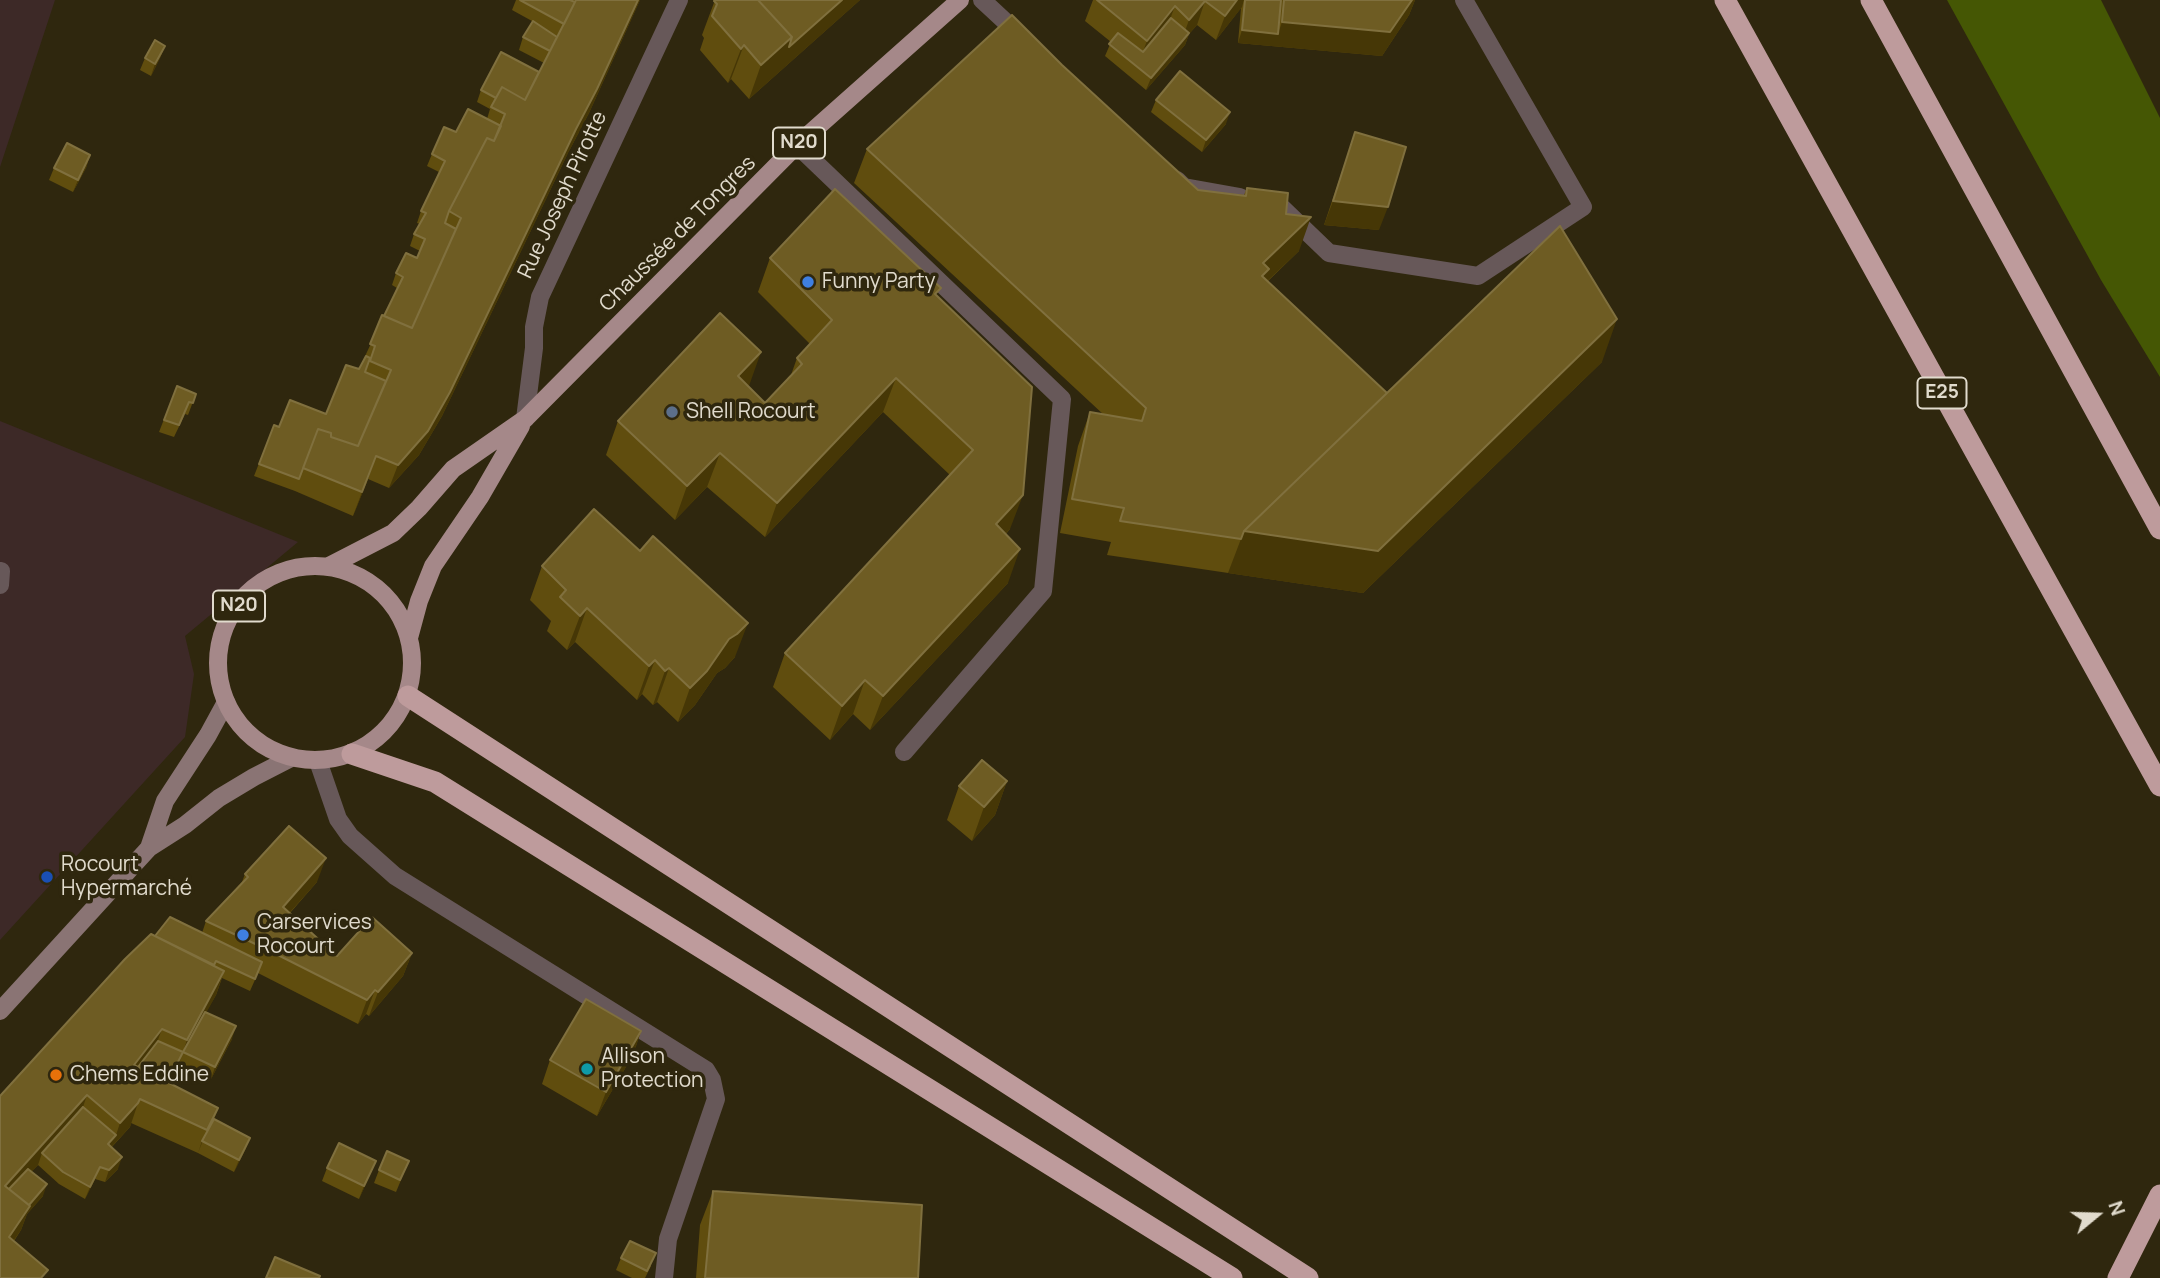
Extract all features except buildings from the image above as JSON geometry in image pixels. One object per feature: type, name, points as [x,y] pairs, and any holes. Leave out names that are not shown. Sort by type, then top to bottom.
[{"type":"highway","name":"E25","points":[[1725,0],[2160,786]]},
{"type":"highway","points":[[1871,0],[2160,529]]},
{"type":"highway","points":[[408,696],[1308,1278]]},
{"type":"highway","points":[[352,754],[435,782],[1232,1278]]},
{"type":"highway","points":[[2118,1278],[2160,1195]]},
{"type":"main road","name":"Chaussée de Tongres","points":[[327,567],[393,533],[453,469],[525,419],[797,145],[960,0]]},
{"type":"main road","name":"Chaussée de Tongres","points":[[409,638],[419,601],[433,566],[480,497],[525,419]]},
{"type":"main road","name":"N20","points":[[315,566],[348,571],[378,588],[397,610],[409,638],[412,667],[408,696],[386,731],[352,754],[317,761],[291,758],[266,748],[246,731],[226,702],[218,666],[223,631],[246,594],[282,571],[315,566]]},
{"type":"main road","points":[[149,848],[165,801],[226,702]]},
{"type":"main road","points":[[0,1011],[149,848],[185,825],[219,798],[291,758]]},
{"type":"street","name":"Rue Joseph Pirotte","points":[[525,419],[534,327],[540,297],[679,0]]},
{"type":"street","points":[[982,0],[1032,47]]},
{"type":"street","points":[[1164,168],[1184,187],[1277,203],[1329,253],[1478,276],[1583,207],[1464,0]]},
{"type":"street","points":[[797,145],[1062,400],[1043,591],[904,752]]},
{"type":"street","points":[[0,584],[1,571]]},
{"type":"street","points":[[317,761],[338,819],[350,836],[395,876],[706,1070],[712,1080],[716,1099],[668,1239],[664,1278]]},
{"type":"shaded area","points":[[0,0],[55,0],[0,167]]},
{"type":"shaded area","points":[[0,421],[298,542],[185,636],[194,674],[185,737],[0,940]]},
{"type":"green space","points":[[1947,0],[2101,0],[2160,118],[2160,377],[2101,280]]},
{"type":"place","name":"Funny Party","points":[[808,282]]},
{"type":"place","name":"Shell Rocourt","points":[[672,412]]},
{"type":"place","name":"Rocourt Hypermarché","points":[[47,877]]},
{"type":"place","name":"Carservices Rocourt","points":[[243,935]]},
{"type":"place","name":"Allison Protection","points":[[587,1069]]},
{"type":"place","name":"Chems Eddine","points":[[56,1075]]}]
